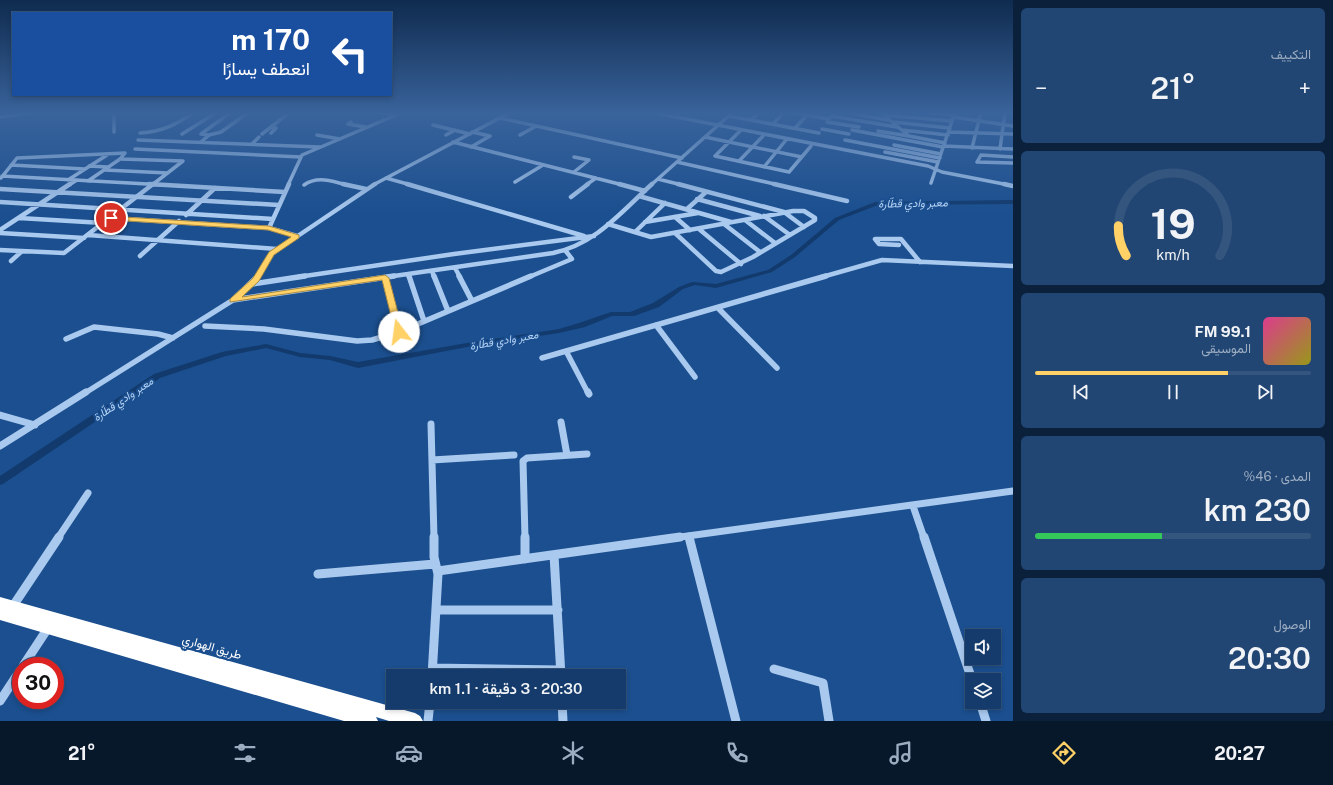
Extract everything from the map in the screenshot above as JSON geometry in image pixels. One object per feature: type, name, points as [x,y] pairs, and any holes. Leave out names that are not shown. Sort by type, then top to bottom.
[{"type":"highway","name":"طريق الهواري","points":[[6,604],[280,688],[370,721]]},
{"type":"highway","name":"طريق الهواري","points":[[0,614],[48,628],[280,688],[415,721]]},
{"type":"street","points":[[161,150],[167,146]]},
{"type":"street","points":[[220,153],[229,146]]},
{"type":"street","points":[[290,146],[322,147]]},
{"type":"street","points":[[135,149],[301,157],[325,146]]},
{"type":"street","points":[[0,446],[233,300],[252,284],[269,257],[277,249],[366,189],[446,146]]},
{"type":"street","points":[[466,146],[645,190]]},
{"type":"street","points":[[626,146],[682,158]]},
{"type":"street","points":[[233,300],[455,268],[565,250],[584,243],[594,236],[696,146]]},
{"type":"street","points":[[725,146],[715,156],[790,171],[811,146]]},
{"type":"street","points":[[746,146],[802,157]]},
{"type":"street","points":[[764,167],[781,146]]},
{"type":"street","points":[[827,146],[928,166],[942,172],[1013,186]]},
{"type":"street","points":[[872,146],[878,149],[940,158]]},
{"type":"street","points":[[896,146],[940,158]]},
{"type":"street","points":[[931,183],[944,146]]},
{"type":"street","points":[[950,146],[1013,149]]},
{"type":"street","points":[[739,161],[752,147]]},
{"type":"street","points":[[875,155],[878,149]]},
{"type":"street","points":[[1,177],[17,158],[125,153],[121,159],[88,181]]},
{"type":"street","points":[[68,180],[108,154]]},
{"type":"street","points":[[1013,156],[980,155],[977,162],[1013,163]]},
{"type":"street","points":[[269,228],[301,157]]},
{"type":"street","points":[[574,157],[589,160],[574,172]]},
{"type":"street","points":[[0,250],[61,254],[86,237],[184,161],[121,159]]},
{"type":"street","points":[[678,162],[847,201]]},
{"type":"street","points":[[11,165],[107,168],[168,173]]},
{"type":"street","points":[[515,182],[543,165]]},
{"type":"street","points":[[1,177],[285,192]]},
{"type":"street","points":[[386,178],[587,237]]},
{"type":"street","points":[[571,197],[596,178]]},
{"type":"street","points":[[304,185],[311,180],[318,179],[366,189]]},
{"type":"street","points":[[658,179],[784,212],[804,227]]},
{"type":"street","points":[[0,232],[39,204],[77,180]]},
{"type":"street","points":[[140,256],[216,188]]},
{"type":"street","points":[[0,189],[279,205]]},
{"type":"street","points":[[687,209],[706,192]]},
{"type":"street","points":[[639,196],[733,222]]},
{"type":"street","points":[[697,199],[763,216],[790,235]]},
{"type":"street","points":[[0,202],[273,219]]},
{"type":"street","points":[[635,232],[665,203]]},
{"type":"street","points":[[608,224],[650,238],[674,233],[690,230],[699,229],[784,212],[800,210],[806,211],[815,220],[741,264],[718,272],[674,233]]},
{"type":"street","points":[[645,222],[699,213]]},
{"type":"street","points":[[675,217],[690,230]]},
{"type":"street","points":[[19,218],[103,223]]},
{"type":"street","points":[[111,218],[269,228],[297,236]]},
{"type":"street","points":[[745,220],[775,243]]},
{"type":"street","points":[[724,224],[760,252]]},
{"type":"street","points":[[699,229],[741,264]]},
{"type":"street","points":[[0,232],[158,240],[277,249]]},
{"type":"street","points":[[252,284],[454,254],[594,236]]},
{"type":"street","points":[[879,244],[875,239],[901,240],[920,262]]},
{"type":"street","points":[[872,244],[899,245]]},
{"type":"street","points":[[205,326],[264,329],[357,341],[372,340],[399,332],[570,260],[572,257],[565,250]]},
{"type":"street","points":[[11,261],[21,252]]},
{"type":"street","points":[[542,358],[880,261],[1012,267]]},
{"type":"street","points":[[455,268],[472,301]]},
{"type":"street","points":[[432,271],[448,311]]},
{"type":"street","points":[[408,274],[424,321]]},
{"type":"street","points":[[385,278],[399,332]]},
{"type":"street","points":[[718,308],[777,368]]},
{"type":"street","points":[[656,325],[695,377]]},
{"type":"street","points":[[66,339],[86,329],[94,327],[158,334],[173,338]]},
{"type":"street","points":[[566,351],[590,394]]},
{"type":"street","points":[[0,415],[34,425]]},
{"type":"street","points":[[561,422],[567,455]]},
{"type":"street","points":[[431,424],[436,568],[433,669]]},
{"type":"street","points":[[432,460],[514,454]]},
{"type":"street","points":[[525,559],[523,461],[527,458],[587,454]]},
{"type":"street","points":[[318,574],[436,568],[525,559],[1013,491]]},
{"type":"street","points":[[6,604],[88,493]]},
{"type":"street","points":[[913,506],[970,673]]},
{"type":"street","points":[[689,537],[736,721]]},
{"type":"street","points":[[554,555],[561,669]]},
{"type":"street","points":[[436,610],[558,610]]},
{"type":"street","points":[[29,657],[48,628]]},
{"type":"street","points":[[774,669],[823,683],[825,687],[829,721]]},
{"type":"street","points":[[0,701],[12,683]]},
{"type":"street","points":[[428,721],[429,709]]},
{"type":"street","points":[[562,709],[563,721]]},
{"type":"street","points":[[982,709],[986,721]]},
{"type":"waterway","name":"معبر وادي قطّارة","points":[[0,481],[157,376],[225,354],[266,346],[300,355],[330,358],[358,365],[467,345],[559,331],[582,325],[611,314],[631,314],[656,305],[681,288],[694,283],[716,286],[770,271],[793,256],[837,219],[877,203],[1013,202]]},
{"type":"route","points":[[111,218],[269,228],[297,236],[271,254],[260,273],[248,289],[233,300],[385,278],[399,332]]}]
